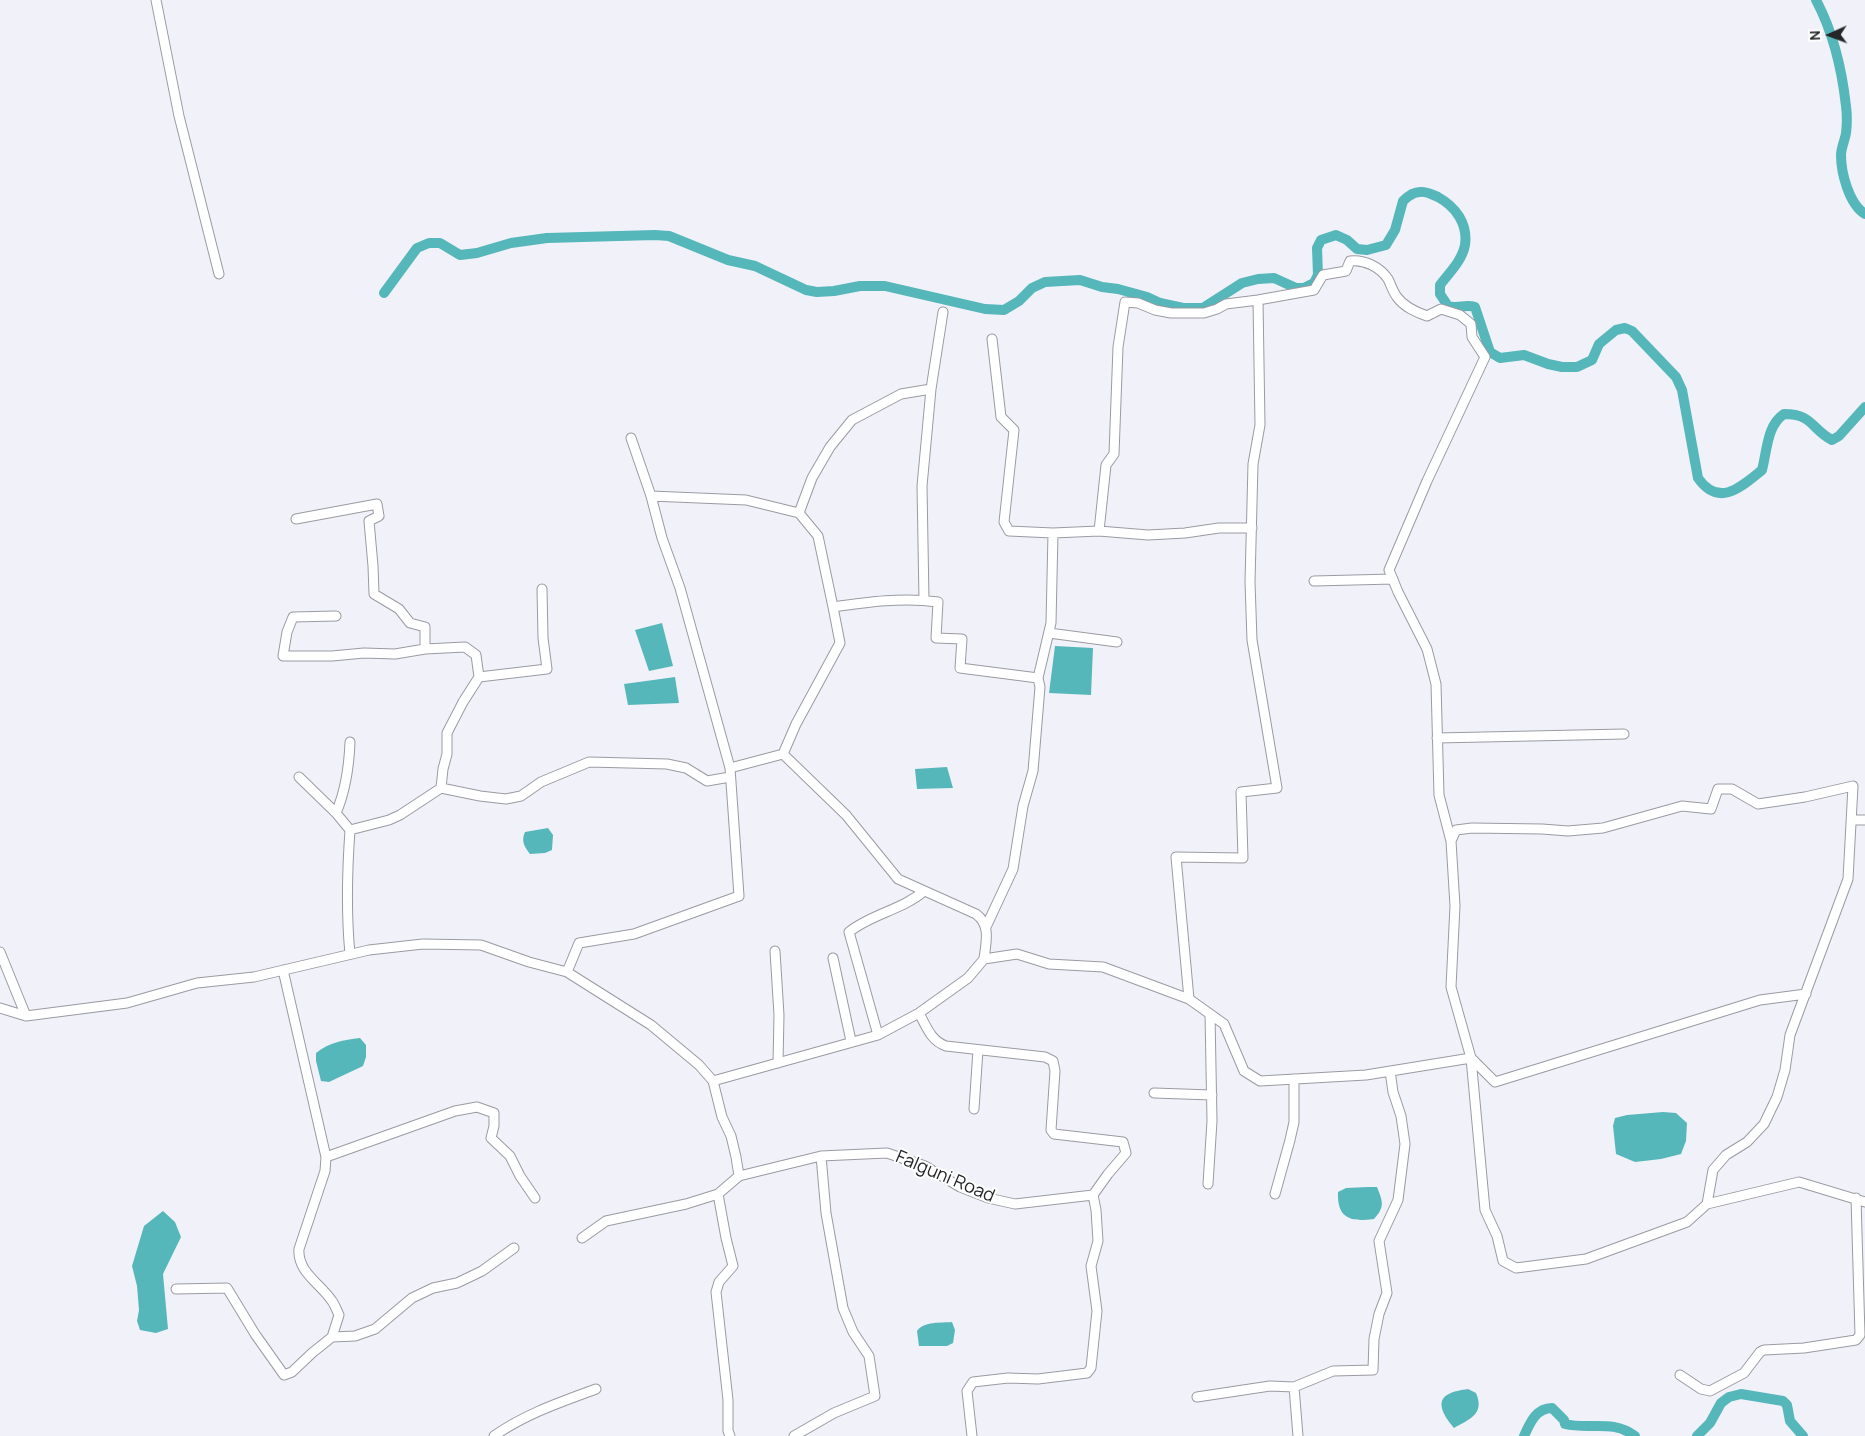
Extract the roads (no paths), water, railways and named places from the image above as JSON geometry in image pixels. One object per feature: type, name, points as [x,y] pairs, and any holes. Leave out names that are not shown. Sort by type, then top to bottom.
[{"type":"street","points":[[156,0],[179,116],[219,274]]},
{"type":"street","points":[[1099,531],[1106,465],[1114,454],[1118,346],[1125,302],[1138,303],[1155,310],[1191,313],[1211,311],[1226,304],[1314,290],[1323,274],[1346,271],[1350,261],[1358,260],[1373,265],[1387,277],[1397,298],[1414,312],[1427,316],[1441,309],[1460,315],[1471,324],[1472,337],[1485,357],[1427,482],[1389,570],[1427,649],[1436,684],[1439,795],[1451,841],[1455,906],[1451,987],[1471,1058],[1485,1210],[1497,1236],[1504,1261],[1516,1268],[1586,1260],[1688,1222],[1707,1204],[1799,1182],[1865,1202]]},
{"type":"street","points":[[1188,999],[1176,856],[1244,858],[1241,792],[1277,788],[1252,640],[1250,582],[1253,464],[1260,425],[1258,300]]},
{"type":"street","points":[[924,600],[922,486],[931,389],[943,312]]},
{"type":"street","points":[[992,339],[1000,418],[1014,430],[1004,522],[1008,531],[1099,531],[1148,535],[1185,533],[1219,528],[1252,528]]},
{"type":"street","points":[[800,513],[812,478],[830,447],[852,420],[901,394],[931,389]]},
{"type":"street","points":[[567,972],[579,943],[634,934],[739,896],[730,772],[680,588],[662,538],[651,496],[631,438]]},
{"type":"street","points":[[350,830],[389,820],[400,815],[441,788],[506,799],[521,796],[541,782],[589,762],[667,764],[686,768],[707,781],[783,754],[796,724],[840,643],[818,536],[800,513],[746,500],[651,496]]},
{"type":"street","points":[[296,519],[377,504],[379,516],[369,521],[374,594],[399,609],[410,622],[425,627],[425,649]]},
{"type":"street","points":[[713,1081],[878,1035],[919,1013],[968,978],[984,959],[986,927],[1013,869],[1023,806],[1033,771],[1040,687],[1038,678],[1051,623],[1053,532]]},
{"type":"street","points":[[1314,581],[1393,579]]},
{"type":"street","points":[[480,677],[547,669],[543,638],[542,589]]},
{"type":"street","points":[[833,607],[884,600],[938,602],[936,638],[962,639],[960,668],[1038,678]]},
{"type":"street","points":[[336,616],[293,617],[287,632],[283,656],[332,656],[364,653],[396,654],[425,649],[465,647],[476,655],[480,677],[463,702],[447,733],[447,754],[441,788]]},
{"type":"street","points":[[1049,633],[1117,642]]},
{"type":"street","points":[[1438,738],[1624,734]]},
{"type":"street","points":[[336,813],[346,781],[350,742]]},
{"type":"street","points":[[783,754],[846,815],[898,879],[976,914],[983,919],[986,927]]},
{"type":"street","points":[[299,777],[336,813],[350,830],[347,873],[347,929],[350,954]]},
{"type":"street","points":[[1451,841],[1456,830],[1472,828],[1586,830],[1603,828],[1682,806],[1711,809],[1718,789],[1732,789],[1758,804],[1806,797],[1853,786],[1848,880],[1790,1035],[1785,1070],[1777,1097],[1764,1124],[1747,1142],[1726,1155],[1713,1170],[1707,1204]]},
{"type":"street","points":[[1852,820],[1865,820]]},
{"type":"street","points":[[878,1035],[849,932],[913,900],[924,891]]},
{"type":"street","points":[[0,1008],[26,1016],[127,1003],[197,982],[254,977],[369,950],[423,944],[481,944],[528,962],[567,972],[651,1026],[699,1065],[713,1081],[722,1118],[731,1136],[738,1176],[718,1194],[686,1204],[606,1222],[582,1238]]},
{"type":"street","points":[[775,951],[779,1015],[778,1063]]},
{"type":"street","points":[[0,952],[26,1016]]},
{"type":"street","points":[[984,959],[1017,954],[1049,964],[1104,966],[1188,999],[1224,1024],[1244,1071],[1260,1081],[1366,1075],[1471,1058]]},
{"type":"street","points":[[833,958],[852,1041]]},
{"type":"street","points":[[176,1289],[227,1288],[255,1334],[284,1376],[292,1372],[332,1337],[339,1315],[336,1308],[332,1301],[312,1280],[298,1259],[299,1249],[325,1171],[326,1157],[283,970]]},
{"type":"street","points":[[1471,1058],[1495,1082],[1760,1000],[1806,994]]},
{"type":"street","points":[[919,1013],[931,1035],[938,1043],[946,1046],[1045,1057],[1053,1061],[1055,1071],[1051,1130],[1054,1134],[1123,1142],[1126,1153],[1093,1196],[1098,1241],[1091,1266],[1097,1311],[1091,1368],[1087,1373],[1038,1379],[1008,1378],[973,1382],[967,1391],[972,1436]]},
{"type":"street","points":[[1208,1184],[1211,1154],[1212,1095],[1210,1014]]},
{"type":"street","points":[[974,1109],[978,1050]]},
{"type":"street","points":[[1197,1397],[1270,1386],[1294,1387],[1333,1371],[1373,1370],[1374,1340],[1379,1314],[1387,1293],[1379,1241],[1398,1200],[1405,1144],[1401,1116],[1393,1092],[1390,1071]]},
{"type":"street","points":[[1276,1194],[1294,1122],[1294,1079]]},
{"type":"street","points":[[1154,1093],[1212,1095]]},
{"type":"street","points":[[326,1157],[413,1127],[431,1118],[478,1107],[494,1113],[494,1126],[491,1138],[510,1156],[520,1176],[535,1198]]},
{"type":"street","name":"Falguni Road","points":[[738,1176],[822,1156],[887,1153],[925,1166],[960,1187],[988,1198],[1015,1204],[1093,1196]]},
{"type":"street","points":[[794,1436],[834,1413],[875,1396],[869,1356],[852,1332],[843,1308],[826,1213],[822,1156]]},
{"type":"street","points":[[718,1194],[726,1238],[734,1266],[719,1282],[716,1292],[728,1400],[726,1435]]},
{"type":"street","points":[[1680,1375],[1701,1389],[1710,1391],[1744,1373],[1760,1352],[1764,1350],[1804,1348],[1856,1340],[1860,1335],[1856,1198]]},
{"type":"street","points":[[332,1337],[355,1336],[374,1329],[412,1298],[433,1288],[457,1283],[482,1271],[514,1248]]},
{"type":"street","points":[[1294,1387],[1298,1436]]},
{"type":"street","points":[[494,1436],[506,1427],[548,1407],[596,1389]]},
{"type":"water","points":[[662,623],[673,666],[649,671],[635,630]]},
{"type":"water","points":[[1055,646],[1093,648],[1091,695],[1049,693]]},
{"type":"water","points":[[675,677],[679,703],[628,705],[624,684]]},
{"type":"water","points":[[947,767],[953,788],[917,789],[915,769]]},
{"type":"water","points":[[548,828],[553,835],[552,850],[545,853],[530,854],[524,843],[525,832]]},
{"type":"water","points":[[360,1038],[366,1045],[366,1057],[363,1066],[329,1082],[321,1081],[316,1053],[326,1046],[337,1042]]},
{"type":"water","points":[[1663,1112],[1676,1113],[1687,1123],[1686,1141],[1681,1154],[1635,1162],[1616,1154],[1613,1126],[1615,1118]]},
{"type":"water","points":[[1377,1187],[1382,1204],[1378,1215],[1374,1219],[1352,1219],[1343,1213],[1338,1201],[1338,1192],[1346,1188]]},
{"type":"water","points":[[163,1211],[175,1222],[181,1237],[163,1274],[168,1329],[156,1333],[140,1330],[137,1321],[139,1310],[137,1286],[132,1266],[144,1226]]},
{"type":"water","points":[[952,1322],[955,1330],[953,1343],[947,1346],[919,1346],[917,1331],[920,1328],[933,1323]]},
{"type":"water","points":[[1468,1389],[1476,1393],[1479,1406],[1470,1419],[1454,1428],[1443,1412],[1443,1398],[1449,1394]]},
{"type":"waterway","points":[[1816,0],[1832,38],[1844,92],[1847,112],[1847,127],[1841,155],[1844,179],[1854,203],[1865,214]]},
{"type":"waterway","points":[[384,293],[417,248],[429,243],[440,243],[460,255],[477,253],[511,243],[547,238],[655,235],[669,236],[728,260],[755,266],[806,290],[817,292],[860,286],[885,286],[985,309],[1004,310],[1019,301],[1032,288],[1045,282],[1080,280],[1147,297],[1160,303],[1183,308],[1203,308],[1242,283],[1258,279],[1274,278],[1296,288],[1304,288],[1314,283],[1318,275],[1317,248],[1321,240],[1336,235],[1347,240],[1357,249],[1367,250],[1386,245],[1395,230],[1403,201],[1413,194],[1422,192],[1432,194],[1444,201],[1455,211],[1463,223],[1465,245],[1455,266],[1440,285],[1440,294],[1448,306],[1475,307],[1490,352],[1500,358],[1524,355],[1548,364],[1562,367],[1577,367],[1592,360],[1599,344],[1616,330],[1625,328],[1632,331],[1676,377],[1682,390],[1698,478],[1706,487],[1714,492],[1730,492],[1746,483],[1762,470],[1771,432],[1778,419],[1784,414],[1806,419],[1832,440],[1839,436],[1865,407]]},
{"type":"waterway","points":[[1697,1436],[1710,1423],[1721,1403],[1729,1397],[1741,1394],[1783,1401],[1787,1405],[1790,1421],[1803,1436]]},
{"type":"waterway","points":[[1524,1436],[1531,1421],[1538,1413],[1552,1408],[1564,1420],[1565,1424],[1574,1426],[1609,1426],[1635,1436]]}]
